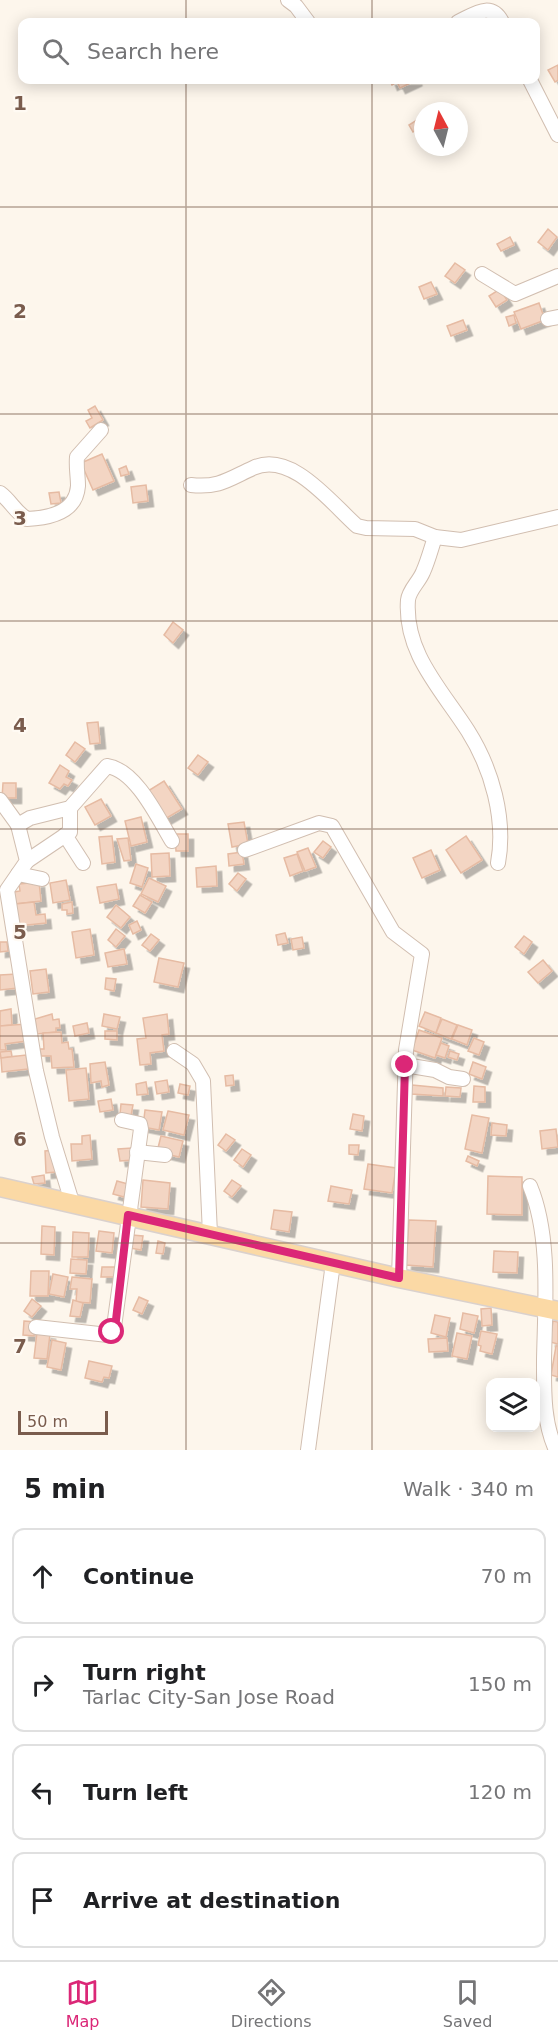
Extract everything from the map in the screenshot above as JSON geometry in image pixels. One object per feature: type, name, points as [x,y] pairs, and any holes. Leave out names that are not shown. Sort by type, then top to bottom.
[{"type":"main road","points":[[0,1186],[399,1278],[551,1310]]},
{"type":"street","points":[[288,0],[304,18]]},
{"type":"street","points":[[467,18],[484,10],[497,12],[500,18]]},
{"type":"street","points":[[532,84],[558,135]]},
{"type":"street","points":[[482,274],[515,294],[558,276]]},
{"type":"street","points":[[0,493],[13,504],[18,513],[27,519],[59,513],[69,508],[78,490],[77,457],[101,430]]},
{"type":"street","points":[[191,485],[210,486],[223,483],[264,463],[279,466],[300,474],[357,526],[415,529],[435,537],[461,540],[558,517]]},
{"type":"street","points":[[435,537],[423,572],[408,597],[411,632],[416,655],[470,733],[490,775],[502,839],[498,863]]},
{"type":"street","points":[[18,825],[30,818],[70,808],[103,769],[115,767],[139,787],[172,841]]},
{"type":"street","points":[[0,800],[18,825],[27,861]]},
{"type":"street","points":[[70,808],[72,828],[27,861],[7,890],[36,1071],[52,1137],[72,1202]]},
{"type":"street","points":[[245,850],[319,823],[332,826],[393,932],[422,954],[412,1003],[405,1065],[399,1278]]},
{"type":"street","points":[[65,835],[83,863]]},
{"type":"street","points":[[18,874],[42,879]]},
{"type":"street","points":[[174,1051],[193,1064],[203,1081],[210,1234]]},
{"type":"street","points":[[405,1065],[435,1070],[449,1077],[464,1079]]},
{"type":"street","points":[[36,1327],[108,1335],[112,1332],[116,1320],[140,1124],[122,1120]]},
{"type":"street","points":[[137,1152],[165,1155]]},
{"type":"street","points":[[531,1186],[542,1220],[551,1310],[543,1398],[556,1450]]},
{"type":"street","points":[[308,1450],[333,1263]]},
{"type":"building","points":[[558,65],[558,80],[555,82],[548,70]]},
{"type":"building","points":[[414,122],[414,131],[413,132],[409,125]]},
{"type":"building","points":[[548,229],[557,237],[548,250],[538,242]]},
{"type":"building","points":[[510,237],[514,245],[501,251],[497,244]]},
{"type":"building","points":[[455,263],[465,270],[455,283],[445,276]]},
{"type":"building","points":[[431,282],[437,294],[424,299],[419,287]]},
{"type":"building","points":[[500,289],[507,300],[496,307],[489,296]]},
{"type":"building","points":[[539,303],[545,320],[521,329],[514,312]]},
{"type":"building","points":[[514,315],[516,323],[509,326],[506,317]]},
{"type":"building","points":[[463,320],[467,330],[451,336],[447,326]]},
{"type":"building","points":[[95,406],[103,420],[90,428],[86,421],[92,418],[88,410]]},
{"type":"building","points":[[102,454],[114,481],[93,490],[81,463]]},
{"type":"building","points":[[126,466],[129,474],[121,476],[119,469]]},
{"type":"building","points":[[146,485],[148,501],[133,503],[131,487]]},
{"type":"building","points":[[59,492],[61,503],[51,504],[49,493]]},
{"type":"building","points":[[173,622],[183,630],[173,643],[164,635]]},
{"type":"building","points":[[98,722],[100,743],[90,744],[87,723]]},
{"type":"building","points":[[75,742],[85,749],[75,762],[66,755]]},
{"type":"building","points":[[198,755],[208,762],[198,775],[188,768]]},
{"type":"building","points":[[60,765],[69,771],[66,777],[72,780],[68,786],[64,784],[60,789],[49,783]]},
{"type":"building","points":[[164,781],[182,809],[165,819],[148,791]]},
{"type":"building","points":[[3,783],[16,783],[16,798],[2,798]]},
{"type":"building","points":[[101,799],[111,816],[95,825],[85,807]]},
{"type":"building","points":[[141,817],[147,842],[131,846],[125,821]]},
{"type":"building","points":[[244,822],[248,844],[232,847],[228,824]]},
{"type":"building","points":[[175,834],[188,834],[188,851],[176,851]]},
{"type":"building","points":[[112,836],[115,862],[102,864],[99,837]]},
{"type":"building","points":[[466,836],[482,860],[461,873],[446,850]]},
{"type":"building","points":[[128,838],[131,860],[124,861],[117,839]]},
{"type":"building","points":[[323,841],[331,847],[323,858],[314,852]]},
{"type":"building","points":[[308,848],[316,867],[305,871],[297,852]]},
{"type":"building","points":[[431,850],[440,870],[422,878],[413,858]]},
{"type":"building","points":[[242,852],[244,864],[229,866],[228,854]]},
{"type":"building","points":[[169,853],[170,876],[152,877],[151,854]]},
{"type":"building","points":[[297,854],[303,871],[290,876],[284,858]]},
{"type":"building","points":[[136,864],[148,868],[142,887],[130,883]]},
{"type":"building","points":[[216,866],[217,886],[197,887],[196,868]]},
{"type":"building","points":[[238,873],[246,879],[237,891],[229,884]]},
{"type":"building","points":[[149,878],[166,886],[158,902],[141,894]]},
{"type":"building","points":[[66,880],[70,900],[53,903],[50,883]]},
{"type":"building","points":[[39,882],[41,901],[15,904],[14,892],[20,891],[19,884]]},
{"type":"building","points":[[116,884],[119,899],[100,903],[97,887]]},
{"type":"building","points":[[140,895],[152,902],[145,913],[133,906]]},
{"type":"building","points":[[34,902],[36,915],[45,914],[46,923],[18,926],[15,904]]},
{"type":"building","points":[[72,902],[73,913],[67,914],[67,910],[62,910],[62,904]]},
{"type":"building","points":[[116,905],[130,917],[121,928],[107,917]]},
{"type":"building","points":[[137,921],[141,930],[133,934],[129,925]]},
{"type":"building","points":[[90,929],[94,955],[76,958],[72,932]]},
{"type":"building","points":[[116,929],[125,936],[116,947],[108,940]]},
{"type":"building","points":[[285,933],[288,943],[278,945],[276,935]]},
{"type":"building","points":[[151,934],[159,940],[150,951],[142,945]]},
{"type":"building","points":[[524,936],[532,942],[524,954],[515,947]]},
{"type":"building","points":[[302,937],[304,948],[293,950],[291,939]]},
{"type":"building","points":[[0,942],[7,942],[8,951],[0,952]]},
{"type":"building","points":[[124,949],[127,964],[108,967],[105,953]]},
{"type":"building","points":[[159,958],[184,963],[178,987],[154,982]]},
{"type":"building","points":[[543,960],[552,971],[538,983],[528,972]]},
{"type":"building","points":[[46,969],[49,992],[33,994],[30,971]]},
{"type":"building","points":[[17,974],[18,988],[0,990],[0,975]]},
{"type":"building","points":[[106,978],[116,979],[114,991],[105,989]]},
{"type":"building","points":[[11,1009],[12,1025],[0,1026],[0,1011]]},
{"type":"building","points":[[425,1012],[441,1018],[436,1033],[419,1026]]},
{"type":"building","points":[[52,1014],[53,1020],[59,1019],[60,1028],[56,1028],[56,1032],[37,1034],[35,1019]]},
{"type":"building","points":[[104,1014],[120,1017],[117,1029],[102,1026]]},
{"type":"building","points":[[167,1014],[169,1034],[162,1035],[164,1051],[150,1053],[151,1064],[140,1065],[137,1039],[146,1038],[143,1018]]},
{"type":"building","points":[[442,1019],[457,1025],[451,1039],[436,1033]]},
{"type":"building","points":[[87,1023],[89,1033],[75,1036],[73,1026]]},
{"type":"building","points":[[26,1024],[27,1041],[5,1044],[6,1050],[0,1050],[0,1026]]},
{"type":"building","points":[[458,1025],[472,1030],[467,1045],[452,1039]]},
{"type":"building","points":[[419,1030],[442,1038],[435,1058],[412,1050]]},
{"type":"building","points":[[105,1031],[117,1031],[117,1040],[105,1039]]},
{"type":"building","points":[[61,1032],[62,1043],[68,1042],[69,1049],[72,1049],[74,1067],[52,1068],[51,1056],[41,1056],[40,1049],[44,1049],[43,1033]]},
{"type":"building","points":[[474,1038],[484,1042],[479,1055],[468,1051]]},
{"type":"building","points":[[441,1043],[449,1046],[445,1058],[436,1055]]},
{"type":"building","points":[[11,1051],[12,1057],[1,1058],[0,1052]]},
{"type":"building","points":[[450,1051],[459,1054],[457,1060],[448,1057]]},
{"type":"building","points":[[26,1055],[28,1069],[2,1072],[1,1058]]},
{"type":"building","points":[[105,1062],[109,1085],[102,1087],[101,1081],[91,1083],[90,1064]]},
{"type":"building","points":[[473,1062],[486,1067],[482,1079],[469,1074]]},
{"type":"building","points":[[86,1068],[89,1099],[69,1101],[66,1070]]},
{"type":"building","points":[[233,1075],[234,1085],[226,1086],[225,1076]]},
{"type":"building","points":[[167,1080],[169,1092],[157,1094],[155,1082]]},
{"type":"building","points":[[146,1082],[148,1094],[137,1095],[136,1084]]},
{"type":"building","points":[[180,1084],[190,1086],[188,1095],[178,1093]]},
{"type":"building","points":[[412,1085],[443,1088],[443,1096],[411,1094]]},
{"type":"building","points":[[474,1086],[485,1087],[485,1102],[473,1102]]},
{"type":"building","points":[[446,1087],[461,1088],[460,1097],[445,1096]]},
{"type":"building","points":[[111,1099],[113,1110],[100,1112],[98,1101]]},
{"type":"building","points":[[121,1104],[133,1105],[131,1116],[120,1114]]},
{"type":"building","points":[[145,1110],[162,1112],[159,1130],[143,1127]]},
{"type":"building","points":[[168,1111],[189,1115],[184,1135],[163,1130]]},
{"type":"building","points":[[353,1114],[364,1116],[362,1131],[350,1129]]},
{"type":"building","points":[[472,1115],[489,1118],[482,1153],[465,1149]]},
{"type":"building","points":[[492,1123],[507,1125],[506,1136],[491,1135]]},
{"type":"building","points":[[556,1129],[558,1147],[542,1149],[540,1131]]},
{"type":"building","points":[[226,1134],[235,1140],[226,1151],[218,1145]]},
{"type":"building","points":[[90,1135],[92,1159],[72,1161],[71,1144],[82,1144],[82,1136]]},
{"type":"building","points":[[161,1136],[183,1141],[179,1157],[157,1152]]},
{"type":"building","points":[[349,1145],[359,1145],[358,1155],[349,1154]]},
{"type":"building","points":[[132,1148],[133,1160],[120,1161],[118,1149]]},
{"type":"building","points":[[242,1149],[251,1155],[243,1167],[234,1160]]},
{"type":"building","points":[[54,1150],[56,1172],[46,1173],[45,1151]]},
{"type":"building","points":[[468,1156],[479,1161],[477,1166],[466,1161]]},
{"type":"building","points":[[368,1164],[396,1168],[392,1193],[364,1189]]},
{"type":"building","points":[[44,1175],[45,1183],[34,1184],[32,1177]]},
{"type":"building","points":[[488,1176],[522,1177],[522,1215],[487,1214]]},
{"type":"building","points":[[143,1180],[170,1183],[168,1209],[141,1207]]},
{"type":"building","points":[[232,1180],[241,1186],[232,1197],[224,1191]]},
{"type":"building","points":[[117,1181],[128,1184],[124,1197],[113,1194]]},
{"type":"building","points":[[331,1186],[352,1190],[349,1204],[328,1201]]},
{"type":"building","points":[[274,1210],[292,1212],[289,1232],[271,1229]]},
{"type":"building","points":[[409,1220],[436,1221],[433,1267],[406,1265]]},
{"type":"building","points":[[42,1226],[55,1227],[54,1255],[41,1254]]},
{"type":"building","points":[[99,1231],[114,1233],[112,1253],[96,1251]]},
{"type":"building","points":[[73,1232],[89,1233],[88,1257],[72,1257]]},
{"type":"building","points":[[132,1235],[143,1236],[141,1250],[130,1248]]},
{"type":"building","points":[[158,1241],[165,1243],[163,1254],[156,1253]]},
{"type":"building","points":[[494,1251],[518,1252],[517,1273],[493,1272]]},
{"type":"building","points":[[71,1259],[87,1260],[86,1274],[70,1273]]},
{"type":"building","points":[[102,1267],[118,1267],[118,1277],[101,1277]]},
{"type":"building","points":[[31,1271],[49,1271],[48,1296],[30,1296]]},
{"type":"building","points":[[53,1274],[68,1277],[64,1297],[49,1294]]},
{"type":"building","points":[[72,1277],[92,1279],[90,1303],[76,1302],[77,1289],[70,1289]]},
{"type":"building","points":[[139,1297],[148,1301],[142,1314],[133,1310]]},
{"type":"building","points":[[32,1299],[41,1306],[32,1317],[24,1311]]},
{"type":"building","points":[[73,1300],[83,1303],[80,1317],[70,1316]]},
{"type":"building","points":[[491,1308],[492,1325],[482,1326],[481,1309]]},
{"type":"building","points":[[463,1313],[478,1316],[474,1333],[460,1329]]},
{"type":"building","points":[[435,1315],[450,1318],[446,1337],[431,1333]]},
{"type":"building","points":[[24,1321],[36,1322],[34,1336],[23,1335]]},
{"type":"building","points":[[553,1321],[558,1322],[558,1344],[550,1342]]},
{"type":"building","points":[[481,1331],[497,1334],[492,1354],[480,1351],[481,1346],[478,1345]]},
{"type":"building","points":[[37,1332],[50,1334],[47,1359],[34,1358]]},
{"type":"building","points":[[457,1333],[472,1336],[467,1359],[452,1356]]},
{"type":"building","points":[[447,1338],[448,1351],[429,1352],[428,1339]]},
{"type":"building","points":[[52,1340],[66,1343],[61,1370],[47,1367]]},
{"type":"building","points":[[556,1346],[558,1346],[558,1377],[551,1375]]},
{"type":"building","points":[[89,1361],[112,1366],[109,1378],[104,1377],[102,1382],[85,1378]]},
{"type":"route","points":[[112,1332],[116,1320],[128,1215],[399,1278],[404,1172],[405,1065]]}]
